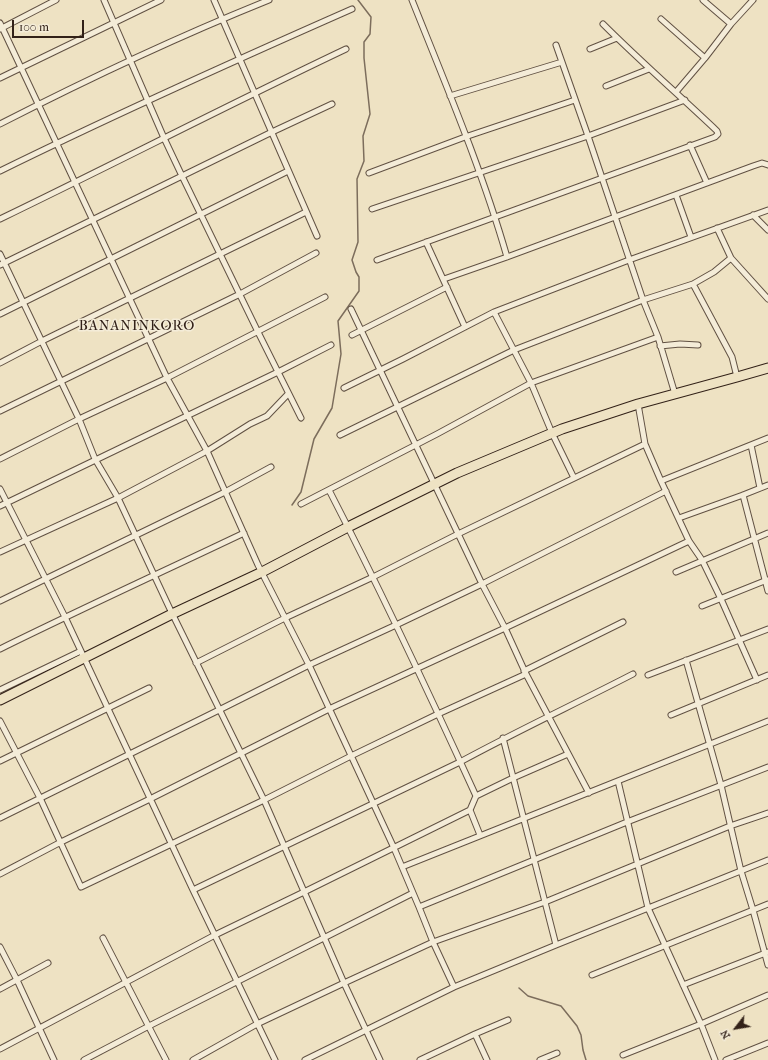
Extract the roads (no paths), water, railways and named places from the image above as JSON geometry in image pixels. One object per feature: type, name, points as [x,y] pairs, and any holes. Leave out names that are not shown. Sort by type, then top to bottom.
[{"type":"highway","points":[[0,700],[82,654],[262,572],[457,473],[552,433],[638,404],[768,368]]},
{"type":"street","points":[[56,0],[1,26],[167,378],[207,451],[262,572],[309,665],[394,848],[433,942],[454,987]]},
{"type":"street","points":[[104,0],[164,138],[301,418]]},
{"type":"street","points":[[0,78],[160,0]]},
{"type":"street","points":[[214,0],[317,236]]},
{"type":"street","points":[[0,124],[130,60],[269,0]]},
{"type":"street","points":[[412,0],[480,173],[495,216],[507,258]]},
{"type":"street","points":[[703,0],[731,24]]},
{"type":"street","points":[[676,92],[731,24],[753,0]]},
{"type":"street","points":[[0,171],[240,58],[352,9]]},
{"type":"street","points":[[661,19],[705,58]]},
{"type":"street","points":[[377,260],[715,137],[718,134],[717,131],[685,100],[603,24]]},
{"type":"street","points":[[590,49],[617,38]]},
{"type":"street","points":[[556,45],[629,260],[658,337],[675,394]]},
{"type":"street","points":[[0,219],[255,92],[346,49]]},
{"type":"street","points":[[450,96],[562,62]]},
{"type":"street","points":[[606,86],[650,69]]},
{"type":"street","points":[[369,173],[466,137],[575,100]]},
{"type":"street","points":[[372,209],[588,136],[685,100]]},
{"type":"street","points":[[2,264],[332,104]]},
{"type":"street","points":[[690,145],[706,183]]},
{"type":"street","points":[[444,279],[507,258],[753,166],[762,164],[768,165]]},
{"type":"street","points":[[0,314],[288,171]]},
{"type":"street","points":[[676,195],[691,238]]},
{"type":"street","points":[[344,388],[494,312],[629,260],[768,210]]},
{"type":"street","points":[[0,363],[306,212]]},
{"type":"street","points":[[753,215],[768,230]]},
{"type":"street","points":[[717,228],[731,258],[768,299]]},
{"type":"street","points":[[426,242],[465,327]]},
{"type":"street","points":[[0,254],[2,264],[24,303],[79,419],[95,460],[118,498],[172,614],[264,800],[344,983],[380,1060]]},
{"type":"street","points":[[0,411],[240,294],[316,254]]},
{"type":"street","points":[[340,435],[514,350],[643,300],[693,284],[714,272],[731,258]]},
{"type":"street","points":[[693,284],[732,357],[737,377]]},
{"type":"street","points":[[352,335],[447,287]]},
{"type":"street","points":[[0,459],[79,419],[167,378],[325,298]]},
{"type":"street","points":[[350,310],[482,584],[505,628],[525,673],[589,793]]},
{"type":"street","points":[[494,312],[531,383],[552,433],[574,478]]},
{"type":"street","points":[[301,504],[416,446],[531,383],[658,337]]},
{"type":"street","points":[[660,346],[680,344],[698,345]]},
{"type":"street","points":[[0,506],[331,345]]},
{"type":"street","points":[[0,552],[118,498],[207,451],[250,424],[267,416],[288,394]]},
{"type":"street","points":[[638,404],[645,444],[689,541],[702,560],[721,599],[757,680]]},
{"type":"street","points":[[661,481],[768,438]]},
{"type":"street","points":[[196,663],[285,618],[373,577],[458,534],[645,444]]},
{"type":"street","points":[[751,445],[760,488]]},
{"type":"street","points":[[0,601],[225,492],[271,468]]},
{"type":"street","points":[[679,518],[768,485]]},
{"type":"street","points":[[0,489],[65,617],[214,935],[275,1060]]},
{"type":"street","points":[[329,490],[417,668],[476,796]]},
{"type":"street","points":[[0,818],[309,665],[482,584],[666,491]]},
{"type":"street","points":[[743,495],[768,591]]},
{"type":"street","points":[[0,649],[244,533]]},
{"type":"street","points":[[676,572],[768,533]]},
{"type":"street","points":[[0,874],[61,842],[329,709],[689,541]]},
{"type":"street","points":[[702,606],[766,580]]},
{"type":"street","points":[[0,720],[40,798],[82,887],[525,673],[623,622]]},
{"type":"street","points":[[648,675],[768,629]]},
{"type":"street","points":[[0,690],[82,654]]},
{"type":"street","points":[[686,660],[721,785],[741,871],[766,952],[768,966]]},
{"type":"street","points":[[193,890],[460,762],[504,738],[633,674]]},
{"type":"street","points":[[671,714],[768,675]]},
{"type":"street","points":[[0,761],[149,688]]},
{"type":"street","points":[[402,867],[523,817],[589,793],[768,721]]},
{"type":"street","points":[[504,738],[556,945]]},
{"type":"street","points":[[0,1049],[214,935],[470,810],[476,796],[568,754]]},
{"type":"street","points":[[419,907],[627,822],[768,767]]},
{"type":"street","points":[[618,781],[648,908],[701,1024],[715,1060]]},
{"type":"street","points":[[470,810],[480,835]]},
{"type":"street","points":[[193,1060],[257,1024],[433,942],[545,902],[730,826],[768,813]]},
{"type":"street","points":[[305,1060],[454,987],[768,860]]},
{"type":"street","points":[[84,1060],[413,893]]},
{"type":"street","points":[[592,975],[768,904]]},
{"type":"street","points":[[103,938],[166,1060]]},
{"type":"street","points":[[0,947],[54,1060]]},
{"type":"street","points":[[683,985],[766,952]]},
{"type":"street","points":[[0,989],[48,963]]},
{"type":"street","points":[[623,1055],[768,995]]},
{"type":"street","points":[[420,1060],[508,1020]]},
{"type":"street","points":[[475,1034],[487,1060]]},
{"type":"street","points":[[726,1060],[768,1043]]},
{"type":"street","points":[[540,1060],[557,1053]]},
{"type":"waterway","points":[[292,505],[301,492],[314,439],[332,408],[341,354],[338,321],[359,291],[359,277],[352,260],[358,242],[357,179],[364,161],[363,136],[370,114],[364,58],[364,42],[370,34],[371,17],[358,0]]},
{"type":"waterway","points":[[519,988],[528,996],[561,1006],[577,1026],[581,1035],[586,1060]]},
{"type":"district","name":"BANANINKORO","points":[[137,327]]}]
